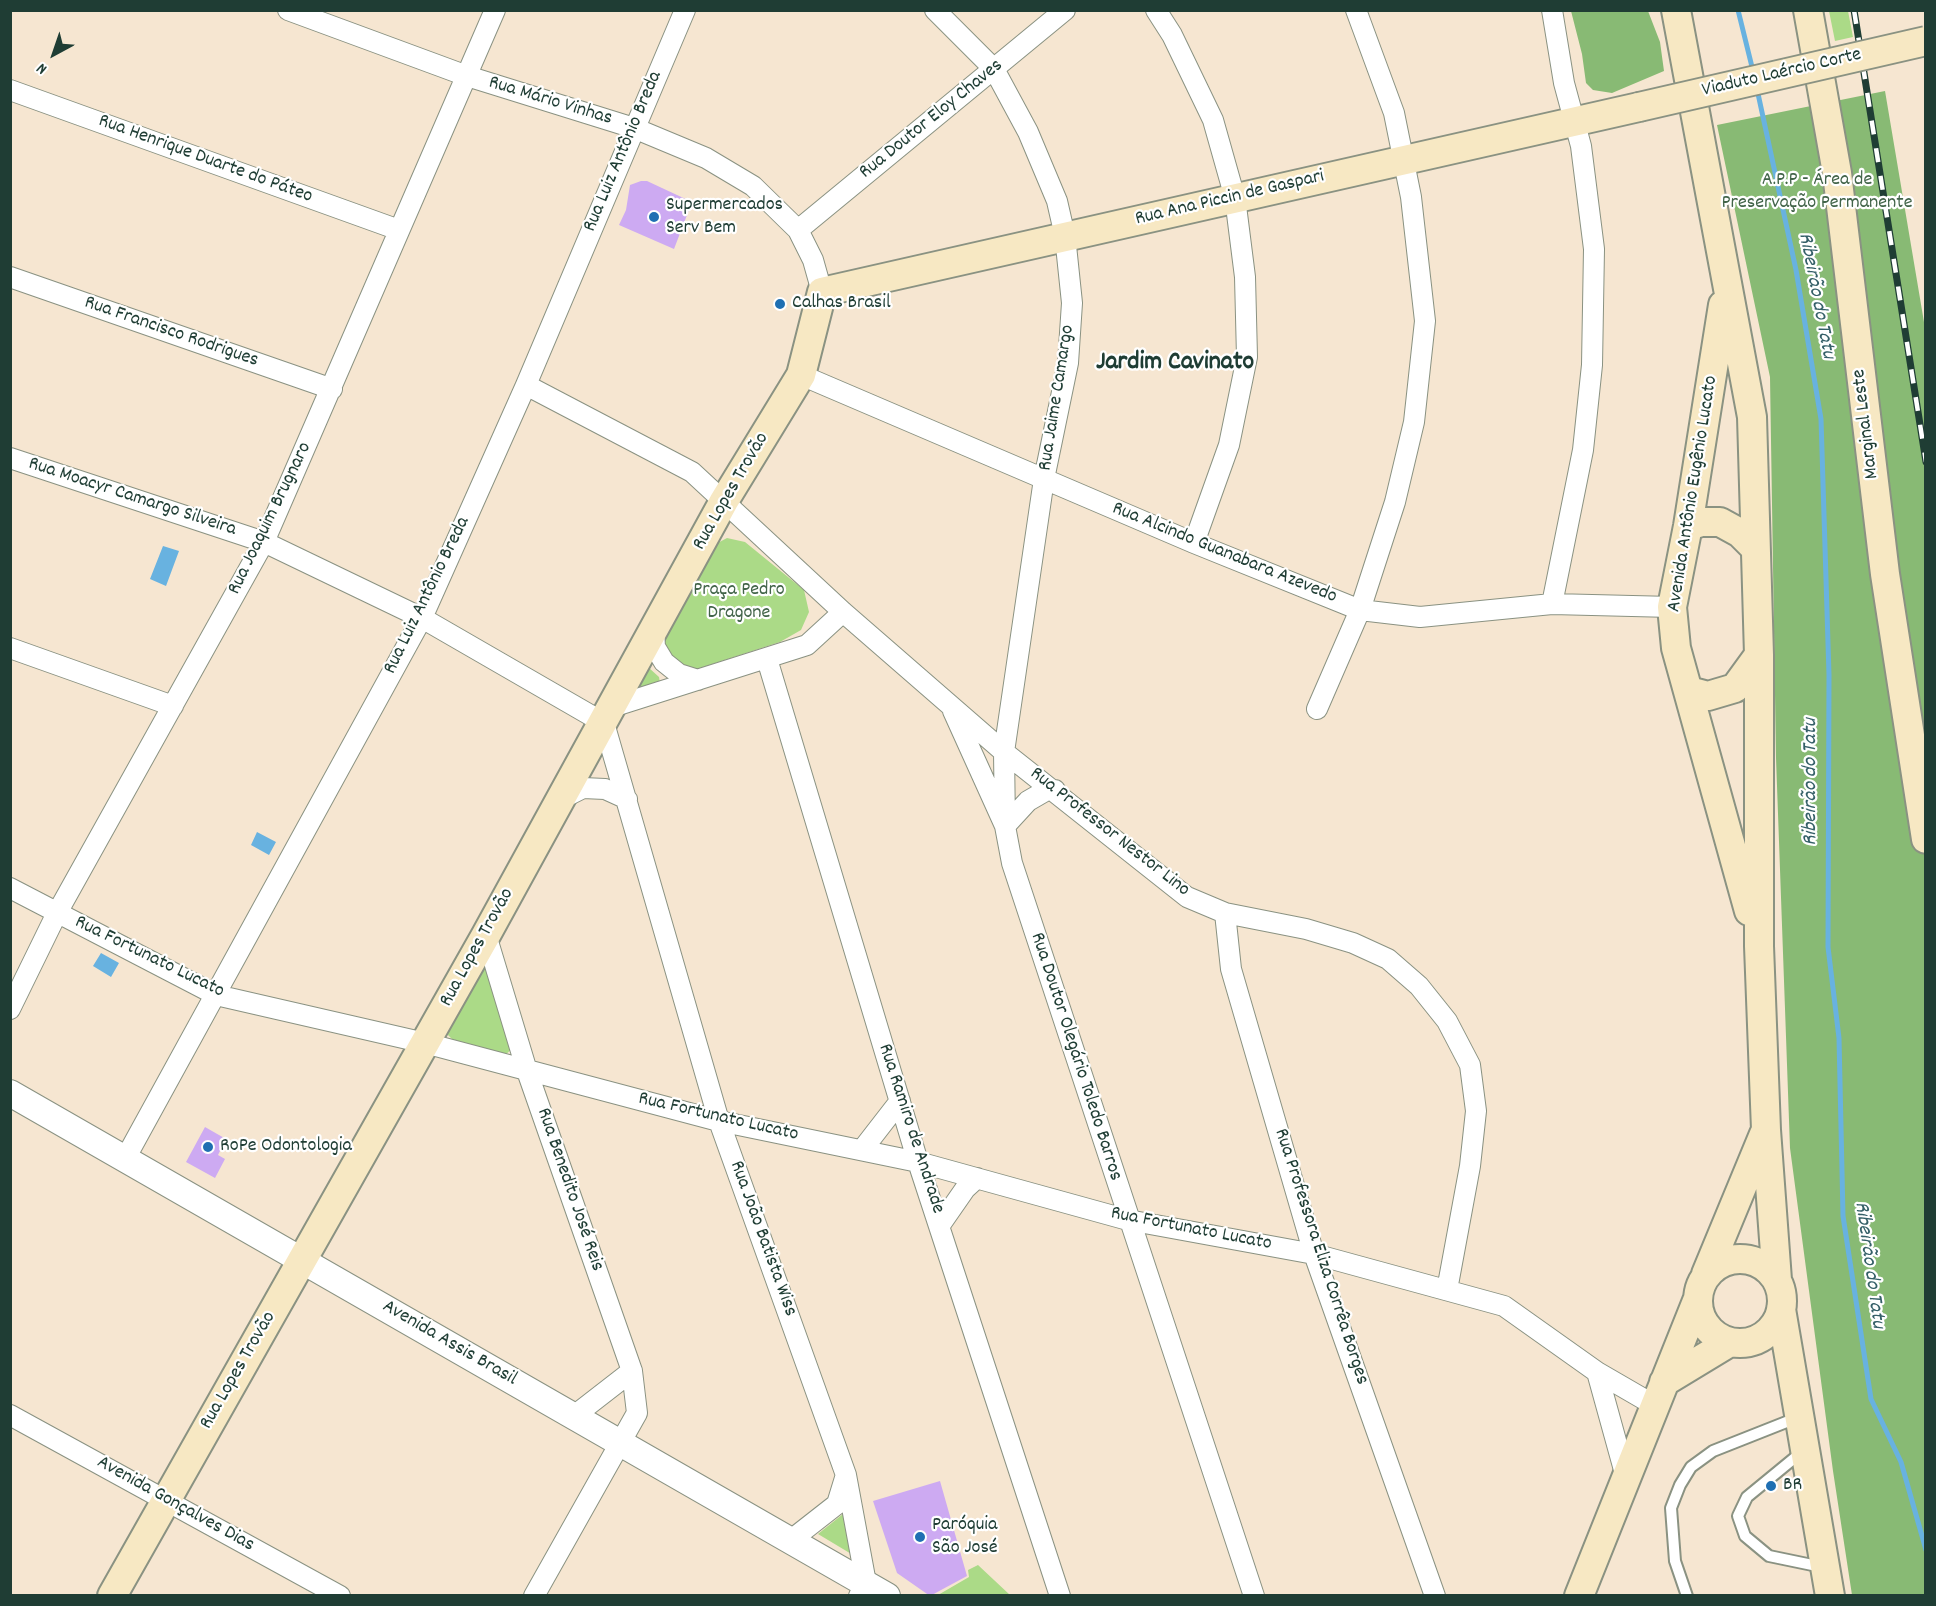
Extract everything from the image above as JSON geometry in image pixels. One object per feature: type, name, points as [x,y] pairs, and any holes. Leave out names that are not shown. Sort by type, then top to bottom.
[{"type":"main road","name":"Avenida Antônio Eugênio Lucato","points":[[1676,10],[1752,417],[1759,655],[1759,946],[1766,1130],[1777,1280]]},
{"type":"main road","name":"Marginal Leste","points":[[1808,10],[1838,173],[1885,574],[1926,839]]},
{"type":"main road","name":"Viaduto Laércio Corte","points":[[1640,107],[1926,40]]},
{"type":"main road","name":"Rua Ana Piccin de Gaspari","points":[[822,292],[1640,107]]},
{"type":"main road","name":"Avenida Antônio Eugênio Lucato","points":[[1726,282],[1688,526],[1672,607],[1676,648],[1759,946]]},
{"type":"main road","name":"Rua Lopes Trovão","points":[[112,1596],[164,1500],[303,1261],[486,935],[724,501],[801,375],[822,292]]},
{"type":"main road","points":[[1688,526],[1701,522],[1720,522],[1740,533],[1755,548]]},
{"type":"main road","points":[[1689,691],[1708,696],[1735,688],[1759,655]]},
{"type":"main road","name":"Avenida Antônio Eugênio Lucato","points":[[1706,1274],[1766,1130]]},
{"type":"main road","points":[[1580,1596],[1659,1393],[1697,1300],[1699,1286],[1706,1274],[1717,1264],[1730,1259],[1745,1258],[1766,1268],[1777,1280],[1782,1295],[1777,1322],[1659,1393]]},
{"type":"main road","points":[[1697,1300],[1706,1327],[1717,1337],[1743,1341],[1797,1404]]},
{"type":"main road","points":[[1781,1309],[1830,1596]]},
{"type":"street","name":"Rua Joaquim Brugnaro","points":[[10,1010],[57,912],[264,542],[495,10]]},
{"type":"street","name":"Rua Luiz Antônio Breda","points":[[125,1159],[422,618],[526,385],[685,10]]},
{"type":"street","name":"Rua Jaime Camargo","points":[[934,10],[994,69],[1028,132],[1057,201],[1065,236],[1072,303],[1068,363],[1044,479],[1004,752]]},
{"type":"street","name":"Rua Doutor Eloy Chaves","points":[[798,230],[1065,10]]},
{"type":"street","points":[[1156,10],[1172,35],[1213,120],[1235,198],[1245,277],[1247,357],[1229,445],[1194,543]]},
{"type":"street","points":[[1317,710],[1360,610],[1395,502],[1414,422],[1425,321],[1412,197],[1394,113],[1356,10]]},
{"type":"street","points":[[1552,10],[1564,83],[1581,146],[1594,249],[1592,365],[1583,450],[1552,604]]},
{"type":"street","name":"Rua Mário Vinhas","points":[[298,12],[467,76],[634,128],[706,158],[753,186],[798,230],[813,260],[822,292]]},
{"type":"street","name":"Rua Henrique Duarte do Páteo","points":[[10,90],[399,230]]},
{"type":"street","name":"Rua Francisco Rodrigues","points":[[10,276],[332,389]]},
{"type":"street","name":"Rua Alcindo Guanabara Azevedo","points":[[801,375],[1194,543],[1360,610],[1420,617],[1552,604],[1672,607]]},
{"type":"street","name":"Rua Professor Nestor Lino","points":[[526,385],[692,472],[843,612],[1004,752],[1055,790],[1187,897],[1225,913],[1305,929],[1353,943],[1388,959],[1419,986],[1447,1021],[1470,1065],[1476,1111],[1470,1166],[1447,1290]]},
{"type":"street","name":"Rua Moacyr Camargo Silveira","points":[[10,458],[264,542],[422,618],[608,715]]},
{"type":"street","points":[[608,715],[698,680],[807,645],[843,612]]},
{"type":"street","points":[[654,629],[655,647],[664,662],[679,674],[698,680]]},
{"type":"street","points":[[10,648],[173,706]]},
{"type":"street","name":"Rua Ramiro de Andrade","points":[[767,659],[918,1162],[1060,1596]]},
{"type":"street","points":[[951,706],[1005,826],[1028,801],[1047,790],[1055,790]]},
{"type":"street","name":"Rua João Batista Wiss","points":[[608,715],[627,798],[719,1121],[846,1475],[871,1592]]},
{"type":"street","name":"Rua Doutor Olegário Toledo Barros","points":[[1004,752],[1005,826],[1012,863],[1254,1596]]},
{"type":"street","points":[[561,799],[583,788],[605,789],[627,798]]},
{"type":"street","name":"Rua Fortunato Lucato","points":[[10,888],[216,995],[425,1043],[719,1121],[918,1162],[1128,1220],[1314,1254],[1447,1290]]},
{"type":"street","name":"Rua Professora Eliza Corrêa Borges","points":[[1225,913],[1232,969],[1314,1254],[1435,1596]]},
{"type":"street","name":"Rua Benedito José Reis","points":[[486,935],[527,1071],[632,1371],[637,1413],[534,1596]]},
{"type":"street","name":"Avenida Assis Brasil","points":[[10,1094],[791,1540],[871,1592]]},
{"type":"street","points":[[862,1150],[900,1101]]},
{"type":"street","points":[[940,1225],[965,1189],[977,1178]]},
{"type":"street","points":[[1447,1290],[1504,1306],[1597,1372],[1659,1393]]},
{"type":"street","points":[[574,1416],[632,1371]]},
{"type":"street","points":[[1597,1372],[1626,1477]]},
{"type":"street","name":"Avenida Gonçalves Dias","points":[[10,1415],[340,1596]]},
{"type":"street","points":[[791,1540],[837,1504],[846,1475]]},
{"type":"lane","points":[[1687,1596],[1675,1561],[1671,1508],[1685,1476],[1691,1467],[1713,1451],[1797,1404]]},
{"type":"lane","points":[[1805,1449],[1747,1497],[1738,1516],[1745,1536],[1769,1556],[1825,1567]]},
{"type":"green space","points":[[1571,11],[1648,11],[1660,42],[1664,71],[1612,93],[1593,90],[1586,83],[1582,54]]},
{"type":"green space","points":[[1829,11],[1848,11],[1853,37],[1835,41]]},
{"type":"green space","name":"A.P.P - Área de Preservação Permanente","points":[[1885,91],[1925,328],[1925,1595],[1852,1595],[1833,1471],[1790,1148],[1776,758],[1770,377],[1717,125]]},
{"type":"green space","name":"Praça Pedro Dragone","points":[[727,538],[745,542],[804,590],[809,612],[801,630],[780,642],[694,670],[679,668],[660,640],[712,546]]},
{"type":"green space","points":[[648,667],[659,677],[660,683],[639,692],[635,686]]},
{"type":"green space","points":[[484,965],[491,969],[513,1048],[504,1056],[452,1039],[445,1032]]},
{"type":"green space","points":[[843,1514],[858,1558],[818,1534]]},
{"type":"green space","points":[[978,1565],[1010,1595],[938,1595],[969,1577],[968,1570]]},
{"type":"water","points":[[163,546],[179,551],[166,586],[150,579]]},
{"type":"water","points":[[257,832],[276,842],[269,855],[251,845]]},
{"type":"water","points":[[101,953],[119,963],[111,977],[93,966]]},
{"type":"building","name":"Supermercados Serv Bem","points":[[647,181],[692,202],[674,249],[619,225],[626,210],[630,185]]},
{"type":"building","name":"RoPe Odontologia","points":[[205,1127],[226,1139],[218,1155],[225,1159],[215,1178],[186,1162]]},
{"type":"building","name":"Paróquia São José","points":[[940,1481],[967,1576],[930,1596],[897,1573],[873,1501]]},
{"type":"waterway","name":"Ribeirão do Tatu","points":[[1738,10],[1753,71]]},
{"type":"waterway","name":"Ribeirão do Tatu","points":[[1757,89],[1796,270],[1821,419],[1829,675],[1828,947],[1839,1038],[1843,1216],[1871,1399],[1901,1462],[1926,1550]]},
{"type":"railway","points":[[1854,10],[1926,462]]},
{"type":"place","name":"Supermercados Serv Bem","points":[[654,217]]},
{"type":"place","name":"Calhas Brasil","points":[[780,304]]},
{"type":"place","name":"RoPe Odontologia","points":[[208,1147]]},
{"type":"place","name":"BR","points":[[1771,1486]]},
{"type":"place","name":"Paróquia São José","points":[[920,1537]]},
{"type":"district","name":"Jardim Cavinato","points":[[1175,364]]}]
